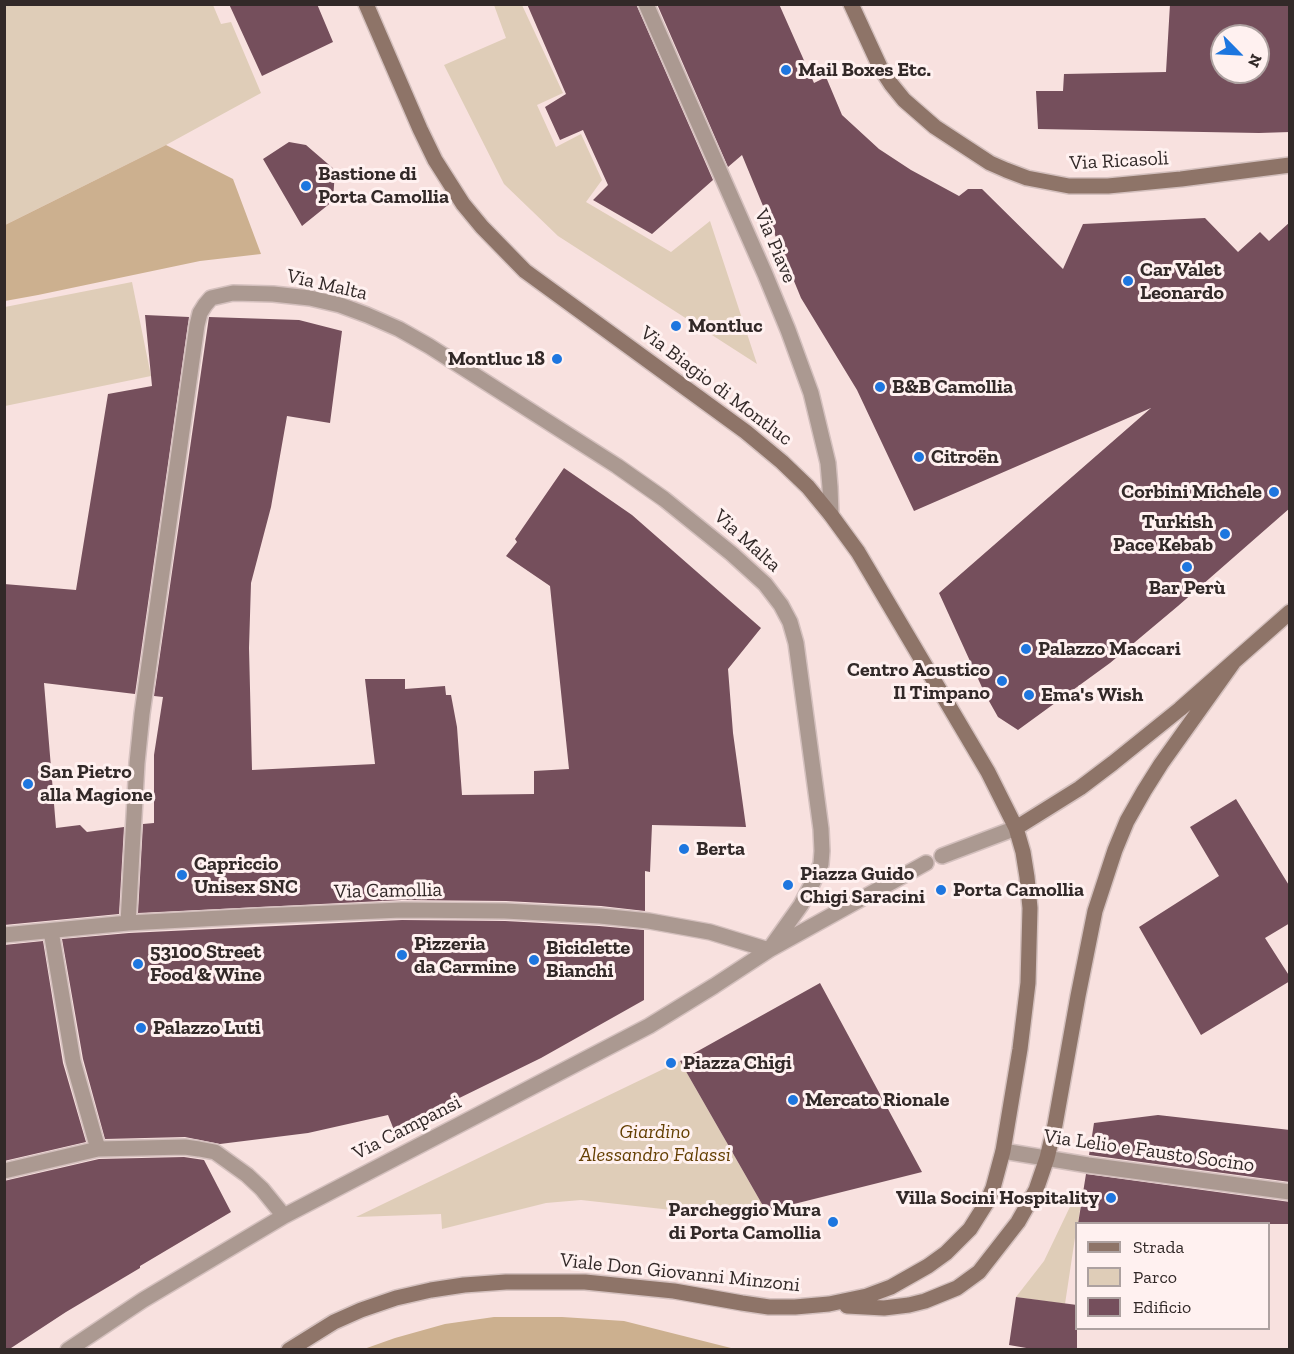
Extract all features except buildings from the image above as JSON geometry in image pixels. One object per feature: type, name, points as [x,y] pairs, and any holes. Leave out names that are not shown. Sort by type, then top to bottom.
[{"type":"main road","name":"Via Biagio di Montluc","points":[[366,4],[435,159],[463,204],[482,227],[525,271],[746,432],[808,487],[831,515],[858,552],[988,772],[1016,828]]},
{"type":"main road","name":"Via Ricasoli","points":[[851,4],[880,67],[904,100],[934,127],[990,163],[1027,178],[1069,186],[1108,186],[1290,165]]},
{"type":"main road","points":[[1016,828],[1080,788],[1113,764],[1180,709],[1290,612]]},
{"type":"main road","points":[[829,1304],[884,1308],[909,1305],[957,1288],[979,1272],[1018,1222],[1035,1190],[1047,1158],[1095,910],[1115,850],[1127,821],[1161,764],[1233,663]]},
{"type":"main road","name":"Viale Don Giovanni Minzoni","points":[[289,1350],[334,1322],[362,1310],[396,1298],[474,1284],[506,1281],[585,1282],[674,1291],[769,1307],[795,1307],[829,1304],[867,1296],[891,1287],[928,1266],[946,1253],[970,1229],[993,1188],[1003,1151],[1020,1049],[1029,973],[1030,908],[1026,869],[1016,828]]},
{"type":"street","name":"Via Piave","points":[[646,4],[765,274],[811,393],[828,464],[831,515]]},
{"type":"street","name":"Via Malta","points":[[128,923],[142,714],[197,325],[200,313],[211,298],[233,293],[273,294],[310,298],[340,305],[399,329],[429,345],[617,466],[664,499],[732,554],[765,584],[781,605],[790,622],[796,644],[822,851],[821,864],[801,905],[769,950]]},
{"type":"street","points":[[942,856],[1016,828]]},
{"type":"street","points":[[769,950],[926,863]]},
{"type":"street","name":"Via Camollia","points":[[4,935],[128,923],[258,916],[402,910],[505,911],[600,916],[660,923],[710,932],[769,950]]},
{"type":"street","points":[[51,931],[73,1061],[98,1149]]},
{"type":"street","name":"Via Campansi","points":[[68,1350],[143,1300],[284,1216],[649,1026],[769,950]]},
{"type":"street","points":[[4,1171],[98,1149],[184,1147],[216,1152],[262,1189],[284,1216]]},
{"type":"street","name":"Via Lelio e Fausto Socino","points":[[1003,1151],[1290,1192]]},
{"type":"green space","points":[[5,5],[213,5],[221,24],[231,22],[261,93],[166,145],[5,225]]},
{"type":"green space","points":[[494,5],[522,5],[563,93],[537,105],[556,147],[581,134],[602,180],[586,202],[671,252],[710,221],[757,364],[558,236],[504,184],[444,65],[506,38]]},
{"type":"green space","points":[[132,282],[151,376],[5,406],[5,307]]},
{"type":"green space","name":"Giardino Alessandro Falassi","points":[[680,1061],[766,1211],[726,1216],[581,1200],[546,1203],[442,1229],[441,1214],[356,1217]]},
{"type":"green space","points":[[1083,1189],[1078,1222],[1075,1222],[1075,1238],[1065,1304],[1016,1297],[1044,1261],[1078,1190]]},
{"type":"shaded area","points":[[166,145],[233,179],[261,254],[200,261],[5,301],[5,225]]},
{"type":"shaded area","points":[[494,1317],[562,1317],[624,1321],[735,1349],[364,1349],[445,1324]]},
{"type":"place","name":"Mail Boxes Etc.","points":[[786,70]]},
{"type":"place","name":"Bastione di Porta Camollia","points":[[306,186]]},
{"type":"place","name":"Car Valet Leonardo","points":[[1128,281]]},
{"type":"place","name":"Montluc","points":[[676,326]]},
{"type":"place","name":"Montluc 18","points":[[557,359]]},
{"type":"place","name":"B&B Camollia","points":[[880,387]]},
{"type":"place","name":"Citroën","points":[[919,457]]},
{"type":"place","name":"Corbini Michele","points":[[1274,492]]},
{"type":"place","name":"Turkish Pace Kebab","points":[[1225,534]]},
{"type":"place","name":"Bar Perù","points":[[1187,567]]},
{"type":"place","name":"Palazzo Maccari","points":[[1026,649]]},
{"type":"place","name":"Centro Acustico Il Timpano","points":[[1002,681]]},
{"type":"place","name":"Ema's Wish","points":[[1029,695]]},
{"type":"place","name":"San Pietro alla Magione","points":[[28,784]]},
{"type":"place","name":"Berta","points":[[684,849]]},
{"type":"place","name":"Capriccio Unisex SNC","points":[[182,875]]},
{"type":"place","name":"Piazza Guido Chigi Saracini","points":[[788,885]]},
{"type":"place","name":"Porta Camollia","points":[[941,890]]},
{"type":"place","name":"Pizzeria da Carmine","points":[[402,955]]},
{"type":"place","name":"Biciclette Bianchi","points":[[534,960]]},
{"type":"place","name":"53100 Street Food & Wine","points":[[138,964]]},
{"type":"place","name":"Palazzo Luti","points":[[141,1028]]},
{"type":"place","name":"Piazza Chigi","points":[[671,1063]]},
{"type":"place","name":"Mercato Rionale","points":[[793,1100]]},
{"type":"place","name":"Villa Socini Hospitality","points":[[1111,1198]]},
{"type":"place","name":"Parcheggio Mura di Porta Camollia","points":[[833,1222]]}]
